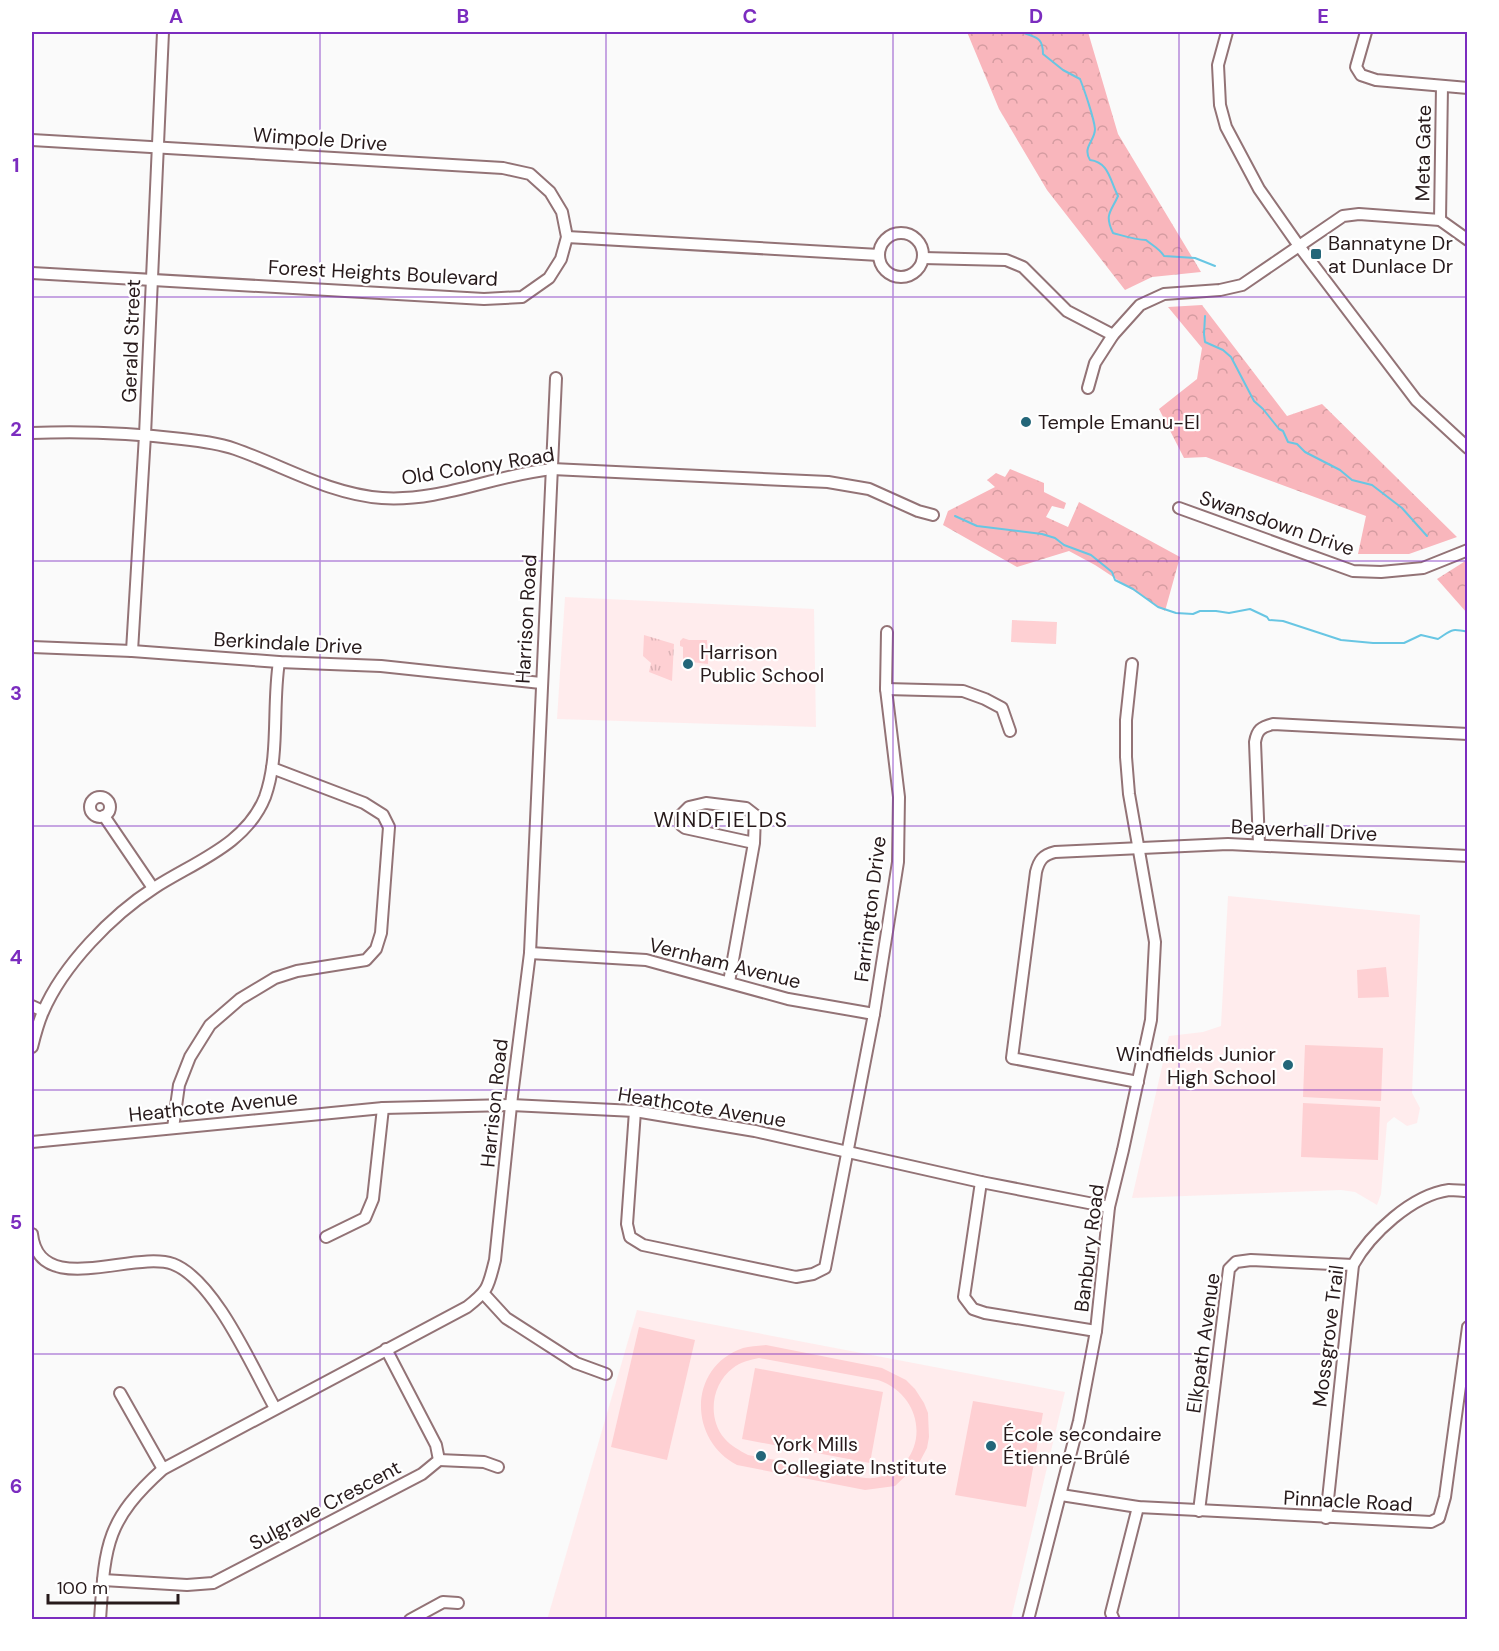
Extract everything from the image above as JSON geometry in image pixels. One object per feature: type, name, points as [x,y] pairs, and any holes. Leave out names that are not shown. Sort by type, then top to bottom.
[{"type":"street","name":"Gerald Street","points":[[132,651],[145,435],[163,32]]},
{"type":"street","points":[[1227,32],[1218,65],[1220,105],[1226,127],[1259,189],[1299,246],[1416,400],[1467,448]]},
{"type":"street","points":[[1366,32],[1356,67],[1361,75],[1376,80],[1467,88]]},
{"type":"street","name":"Meta Gate","points":[[1440,220],[1442,86]]},
{"type":"street","name":"Wimpole Drive","points":[[32,140],[503,168],[530,174],[550,192],[562,212],[567,237]]},
{"type":"street","points":[[1088,388],[1095,363],[1113,334],[1140,305],[1164,294],[1220,290],[1242,285],[1343,216],[1359,214],[1440,220],[1467,240]]},
{"type":"street","points":[[902,233],[917,240],[921,246],[923,258],[918,270],[900,278],[893,276],[882,267],[879,255],[885,240],[902,233]]},
{"type":"street","points":[[567,237],[879,255]]},
{"type":"street","name":"Forest Heights Boulevard","points":[[32,273],[484,299],[522,297],[549,278],[561,259],[567,237]]},
{"type":"street","points":[[923,258],[1006,260],[1023,267],[1067,311],[1113,334]]},
{"type":"street","name":"Harrison Road","points":[[484,1294],[495,1260],[530,953],[556,378]]},
{"type":"street","name":"Old Colony Road","points":[[32,433],[145,435],[216,443],[340,490],[384,498],[419,498],[449,493],[510,475],[552,469],[828,482],[869,489],[933,516]]},
{"type":"street","name":"Swansdown Drive","points":[[1179,508],[1353,570],[1381,572],[1423,568],[1467,550]]},
{"type":"street","name":"Farrington Drive","points":[[635,1111],[627,1224],[630,1237],[644,1245],[796,1277],[813,1274],[825,1268],[874,1014],[898,862],[899,797],[886,689],[887,632]]},
{"type":"street","name":"Berkindale Drive","points":[[32,647],[381,666],[541,683]]},
{"type":"street","points":[[32,1047],[43,1011],[66,973],[89,945],[118,916],[153,888],[224,847],[245,830],[264,798],[272,768],[279,662]]},
{"type":"street","name":"Banbury Road","points":[[1028,1620],[1079,1420],[1096,1331],[1109,1207],[1151,1020],[1155,942],[1129,794],[1126,757],[1126,720],[1132,664]]},
{"type":"street","points":[[886,689],[963,691],[1002,708],[1010,731]]},
{"type":"street","points":[[1259,844],[1255,742],[1256,733],[1264,726],[1273,724],[1467,734]]},
{"type":"street","points":[[173,1128],[179,1085],[190,1057],[210,1025],[240,999],[275,978],[297,971],[366,960],[376,949],[381,933],[389,827],[383,815],[364,803],[272,768]]},
{"type":"street","points":[[729,982],[754,843],[755,815],[746,808],[706,803],[689,807],[681,815],[681,825],[685,828],[754,843]]},
{"type":"street","points":[[104,816],[153,888]]},
{"type":"street","name":"Beaverhall Drive","points":[[1138,1082],[1012,1058],[1036,872],[1039,861],[1046,854],[1197,844],[1259,844],[1467,856]]},
{"type":"street","name":"Vernham Avenue","points":[[530,953],[646,960],[788,999],[874,1014]]},
{"type":"street","points":[[32,1006],[43,1011]]},
{"type":"street","name":"Heathcote Avenue","points":[[32,1142],[383,1107],[512,1105],[635,1111],[755,1131],[981,1182],[1109,1207]]},
{"type":"street","points":[[326,1237],[365,1218],[373,1199],[383,1107]]},
{"type":"street","points":[[981,1182],[964,1297],[973,1309],[985,1313],[1096,1331]]},
{"type":"street","name":"Mossgrove Trail","points":[[1326,1518],[1353,1265],[1370,1241],[1387,1224],[1419,1199],[1448,1190],[1467,1191]]},
{"type":"street","points":[[32,1234],[39,1257],[52,1266],[72,1268],[153,1262],[172,1264],[188,1273],[206,1289],[221,1310],[275,1408]]},
{"type":"street","name":"Elkpath Avenue","points":[[1199,1511],[1229,1269],[1236,1262],[1251,1260],[1353,1265]]},
{"type":"street","points":[[100,1620],[108,1544],[114,1527],[136,1495],[163,1469],[467,1307],[484,1294],[516,1324],[576,1363],[606,1374]]},
{"type":"street","name":"Pinnacle Road","points":[[1060,1495],[1138,1507],[1431,1522],[1440,1518],[1445,1497],[1467,1327]]},
{"type":"street","points":[[386,1349],[436,1445],[439,1460],[484,1462],[498,1467]]},
{"type":"street","points":[[120,1393],[163,1469]]},
{"type":"street","name":"Sulgrave Crescent","points":[[103,1580],[187,1586],[213,1583],[422,1474],[439,1460]]},
{"type":"street","points":[[1114,1620],[1111,1613],[1138,1507]]},
{"type":"street","points":[[410,1620],[443,1602],[458,1603]]},
{"type":"shaded area","name":"Harrison Public School","points":[[565,597],[814,609],[816,727],[557,719]]},
{"type":"shaded area","name":"Windfields Junior High School","points":[[1228,896],[1420,915],[1412,1093],[1420,1108],[1417,1123],[1407,1126],[1394,1117],[1387,1123],[1381,1194],[1377,1205],[1355,1192],[1341,1190],[1132,1198],[1169,1036],[1203,1032],[1221,1026]]},
{"type":"shaded area","name":"York Mills Collegiate Institute","points":[[637,1310],[1065,1392],[1011,1619],[547,1620]]},
{"type":"green space","points":[[967,32],[1088,32],[1118,134],[1201,272],[1152,277],[1125,290],[1047,190],[999,109]]},
{"type":"green space","points":[[1202,305],[1287,416],[1322,404],[1457,537],[1409,554],[1358,554],[1366,516],[1206,457],[1184,458],[1159,409],[1197,379],[1202,348],[1168,307]]},
{"type":"green space","points":[[1010,469],[1044,483],[1044,492],[1066,503],[1064,509],[1052,506],[1046,517],[1068,527],[1079,502],[1180,557],[1165,611],[1095,565],[1069,551],[1017,567],[943,525],[948,511],[995,487],[987,480],[996,473],[1005,477]]},
{"type":"green space","points":[[1467,560],[1467,613],[1437,579]]},
{"type":"green space","points":[[1012,620],[1057,622],[1056,644],[1011,642]]},
{"type":"green space","points":[[644,635],[674,644],[672,681],[649,672],[651,663],[643,656]]},
{"type":"green space","points":[[683,638],[707,640],[708,664],[683,661],[683,647],[680,646],[680,641]]},
{"type":"green space","points":[[1386,967],[1389,997],[1358,998],[1357,970]]},
{"type":"green space","points":[[1305,1045],[1383,1048],[1381,1101],[1303,1097]]},
{"type":"green space","points":[[1303,1103],[1380,1107],[1378,1160],[1301,1157]]},
{"type":"green space","points":[[639,1327],[695,1340],[667,1460],[611,1447]]},
{"type":"green space","points":[[766,1345],[882,1368],[906,1380],[915,1389],[928,1413],[929,1437],[927,1448],[919,1463],[895,1486],[865,1490],[737,1465],[721,1453],[710,1438],[703,1422],[701,1404],[704,1387],[712,1371],[725,1357],[743,1348]],"holes":[[[759,1358],[878,1380],[895,1389],[907,1402],[915,1417],[917,1433],[913,1448],[905,1462],[892,1472],[874,1478],[748,1455],[727,1441],[719,1431],[716,1422],[714,1402],[720,1383],[736,1366]]]},
{"type":"green space","points":[[755,1368],[883,1392],[870,1463],[742,1439]]},
{"type":"green space","points":[[973,1401],[1043,1413],[1026,1507],[955,1495]]},
{"type":"waterway","points":[[1022,32],[1037,38],[1042,44],[1043,54],[1063,70],[1080,79],[1095,129],[1087,151],[1088,155],[1090,160],[1105,168],[1118,196],[1109,217],[1113,233],[1146,240],[1164,256],[1195,258],[1215,266]]},
{"type":"waterway","points":[[1205,316],[1205,342],[1223,350],[1231,357],[1254,401],[1283,431],[1288,442],[1297,444],[1305,452],[1340,470],[1352,480],[1372,485],[1402,508],[1427,536]]},
{"type":"waterway","points":[[955,516],[977,526],[1042,534],[1055,538],[1064,545],[1091,555],[1112,572],[1115,580],[1133,589],[1158,607],[1176,613],[1193,614],[1200,611],[1229,613],[1250,609],[1269,620],[1283,621],[1341,640],[1373,643],[1404,643],[1421,635],[1438,639],[1452,631],[1468,632]]},
{"type":"place","name":"Bannatyne Dr at Dunlace Dr","points":[[1316,254]]},
{"type":"place","name":"Temple Emanu-El","points":[[1026,422]]},
{"type":"place","name":"Harrison Public School","points":[[688,664]]},
{"type":"place","name":"Windfields Junior High School","points":[[1288,1065]]},
{"type":"place","name":"École secondaire Étienne-Brûlé","points":[[991,1446]]},
{"type":"place","name":"York Mills Collegiate Institute","points":[[761,1456]]},
{"type":"district","name":"WINDFIELDS","points":[[721,820]]}]
